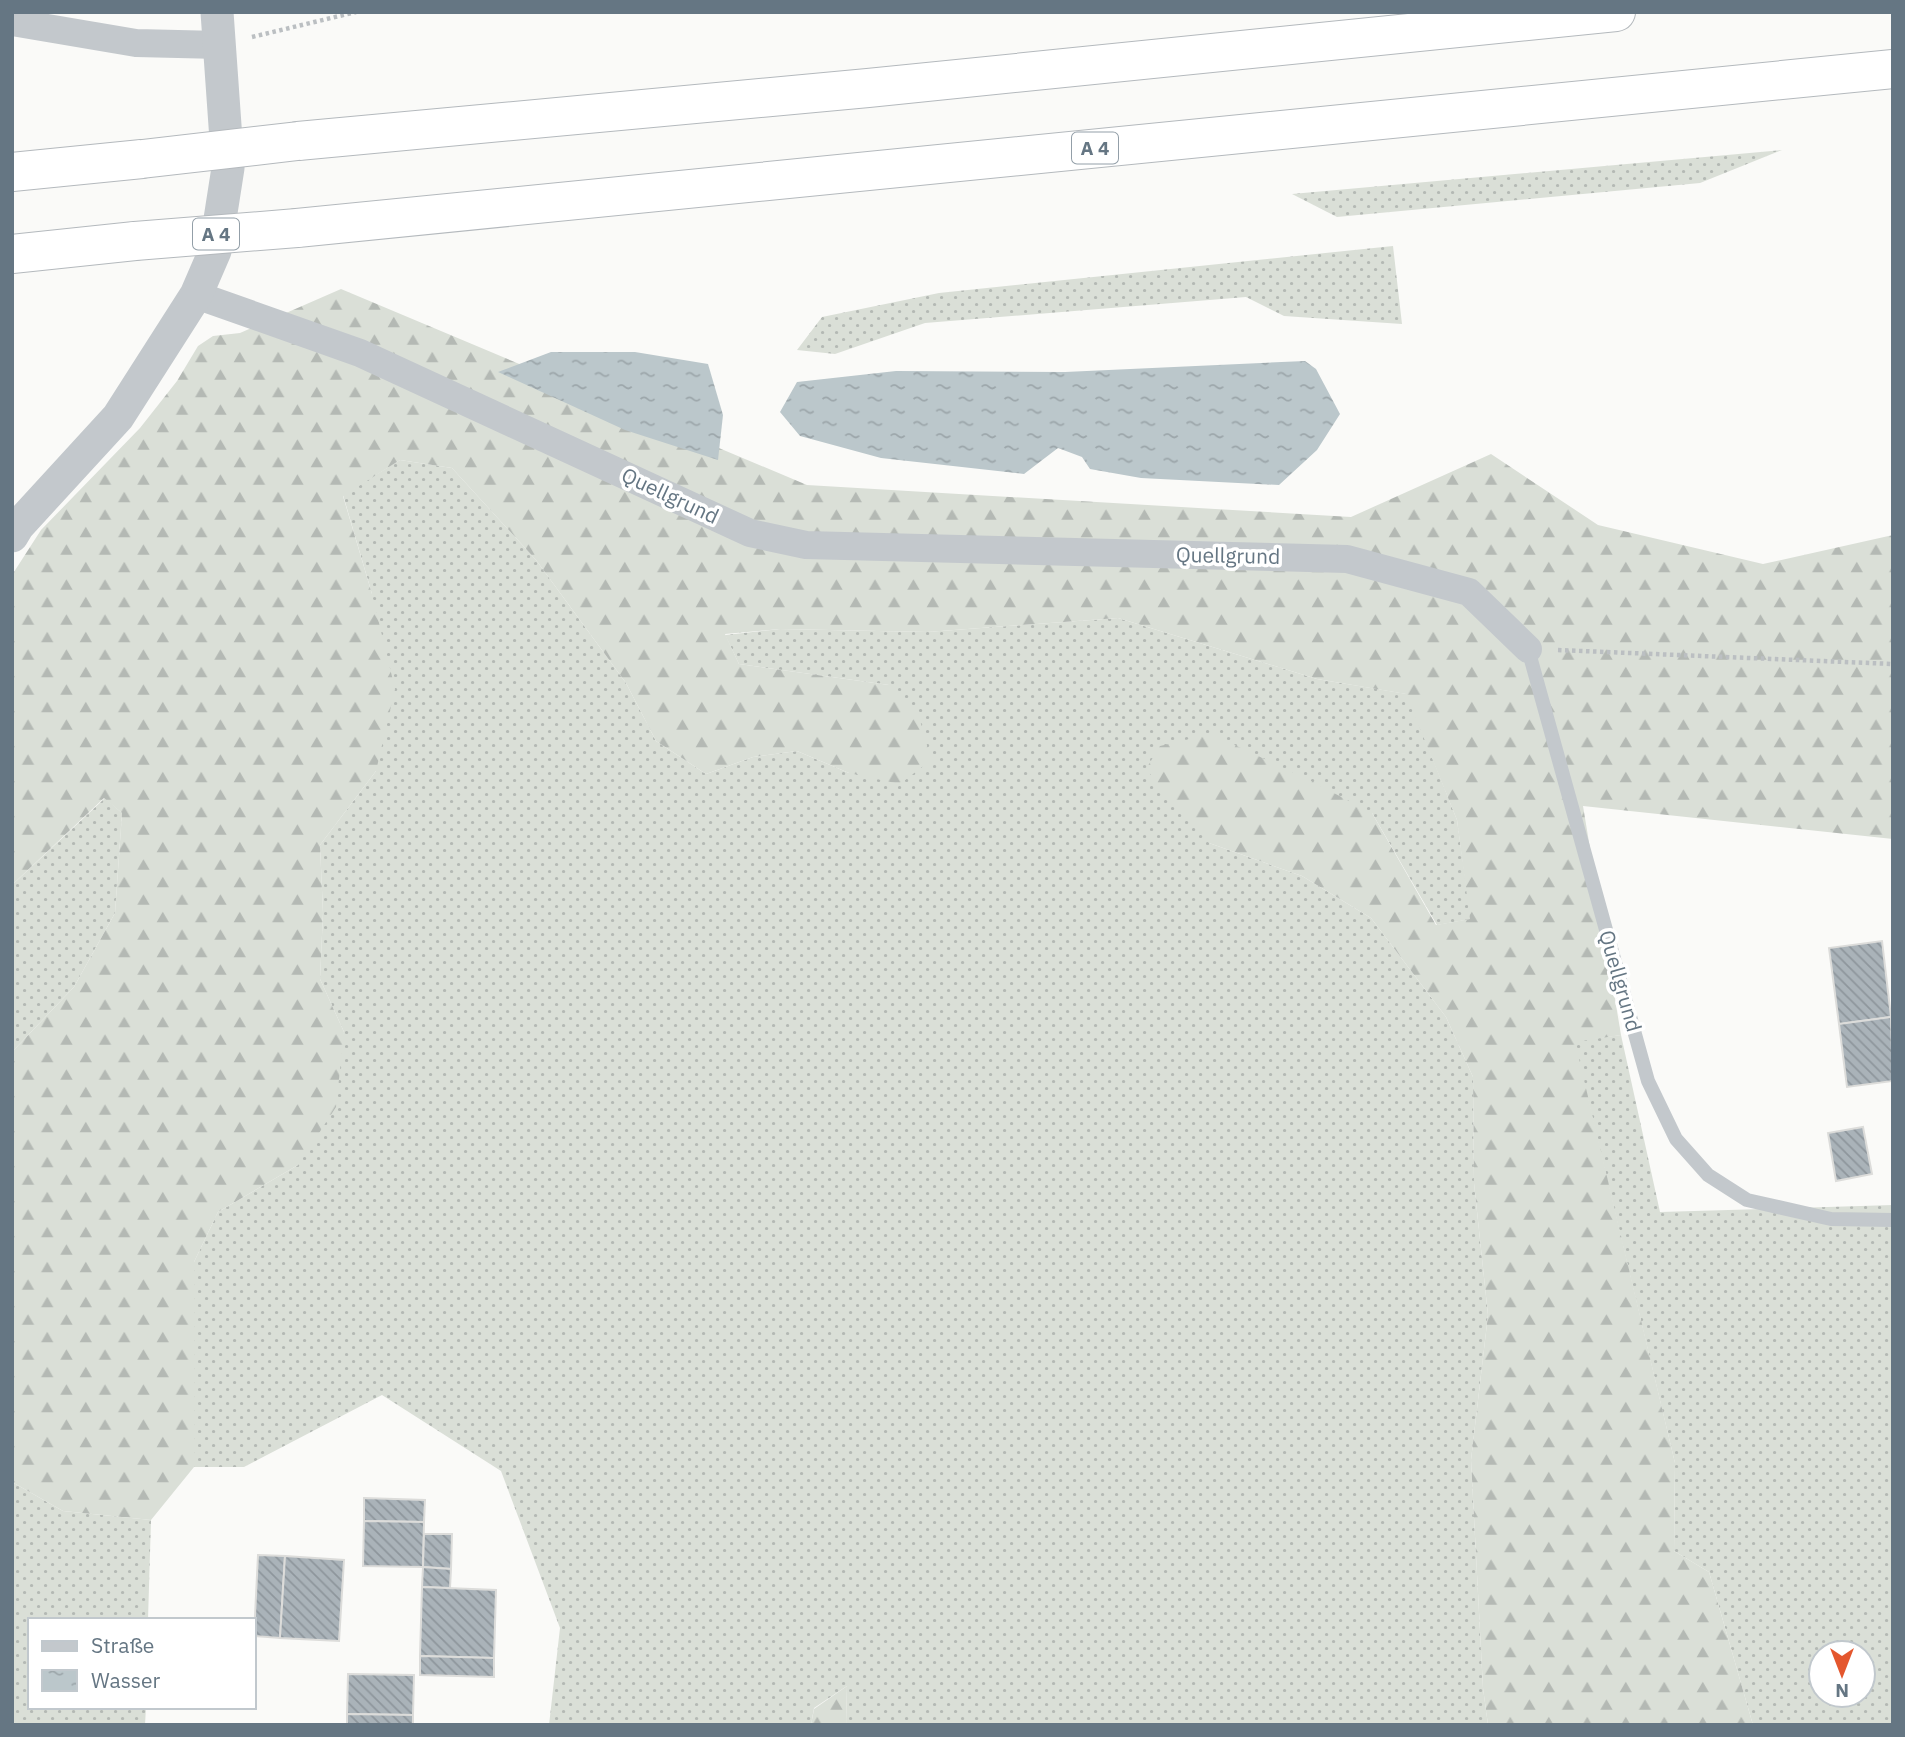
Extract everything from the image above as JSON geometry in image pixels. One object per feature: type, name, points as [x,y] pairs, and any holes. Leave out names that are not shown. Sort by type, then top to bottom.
[{"type":"highway","points":[[12,172],[298,141],[854,89],[1616,12]]},
{"type":"highway","name":"A 4","points":[[12,254],[1893,69]]},
{"type":"street","points":[[12,536],[18,526],[118,417],[196,295],[215,251],[228,168],[217,12]]},
{"type":"street","points":[[12,22],[136,43],[220,45]]},
{"type":"street","name":"Quellgrund","points":[[196,295],[360,353],[750,533],[806,545],[1347,559],[1469,592],[1528,649]]},
{"type":"lane","name":"Quellgrund","points":[[1528,649],[1648,1081],[1676,1139],[1708,1175],[1747,1200],[1831,1219],[1893,1220]]},
{"type":"path","points":[[220,45],[356,12]]},
{"type":"path","points":[[1528,649],[1893,664]]},
{"type":"green space","points":[[1782,150],[1700,183],[1337,217],[1292,194]]},
{"type":"green space","points":[[1393,246],[1402,324],[1284,316],[1246,297],[925,323],[835,354],[797,350],[822,317],[939,293]]},
{"type":"green space","points":[[341,289],[807,485],[1351,517],[1491,454],[1598,525],[1763,564],[1893,535],[1893,839],[1583,806],[1621,1035],[1575,1042],[1675,1463],[1674,1551],[1709,1572],[1753,1725],[1488,1725],[1483,1688],[1471,1460],[1488,1315],[1474,1183],[1473,1077],[1446,1017],[1371,918],[1302,876],[1209,843],[1146,769],[1160,746],[1211,734],[1372,813],[1436,925],[1470,919],[1457,820],[1406,694],[1317,679],[1118,618],[927,632],[780,629],[725,634],[739,664],[889,685],[918,713],[931,760],[900,784],[849,773],[797,751],[753,757],[706,774],[656,741],[626,683],[536,560],[452,468],[400,460],[343,496],[372,594],[395,689],[376,771],[320,845],[323,913],[320,979],[344,1032],[336,1107],[298,1165],[218,1212],[194,1262],[194,1467],[151,1520],[63,1511],[12,1482],[12,1052],[74,987],[115,913],[122,813],[104,798],[12,885],[12,575],[41,530],[140,428],[177,381],[198,346],[213,336],[240,333]]},
{"type":"green space","points":[[400,460],[452,468],[536,560],[626,683],[656,741],[706,774],[753,757],[797,751],[849,773],[889,685],[739,664],[725,635],[780,629],[927,632],[1118,618],[1317,679],[1407,694],[1457,820],[1471,919],[1437,925],[1372,813],[1209,843],[1302,876],[1371,918],[1446,1017],[1473,1077],[1474,1183],[1488,1315],[1471,1460],[1483,1688],[1488,1725],[846,1725],[847,1686],[814,1708],[811,1725],[549,1725],[560,1628],[501,1471],[382,1395],[244,1467],[194,1467],[194,1262],[218,1212],[298,1165],[344,1032],[320,979],[323,913],[320,845],[376,771],[372,594],[343,495]]},
{"type":"green space","points":[[105,798],[122,813],[115,913],[74,987],[12,1052],[12,885]]},
{"type":"green space","points":[[1621,1035],[1660,1212],[1893,1205],[1893,1725],[1753,1725],[1709,1572],[1674,1551],[1675,1463],[1574,1041]]},
{"type":"green space","points":[[12,1482],[63,1511],[151,1520],[148,1618],[28,1618],[28,1709],[146,1709],[145,1725],[12,1725]]},
{"type":"green space","points":[[847,1686],[846,1725],[811,1725],[814,1709]]},
{"type":"water","points":[[551,352],[635,352],[708,364],[723,415],[718,460],[625,430],[498,372]]},
{"type":"water","points":[[1305,361],[1316,369],[1340,414],[1317,450],[1279,485],[1141,478],[1090,469],[1082,457],[1058,448],[1024,474],[881,458],[800,436],[780,412],[797,382],[896,371],[1065,372]]},
{"type":"building","points":[[1882,941],[1891,1017],[1839,1024],[1829,948]]},
{"type":"building","points":[[1891,1017],[1893,1081],[1847,1087],[1839,1024]]},
{"type":"building","points":[[1863,1127],[1872,1174],[1836,1181],[1828,1133]]},
{"type":"building","points":[[364,1498],[425,1500],[424,1522],[364,1521]]},
{"type":"building","points":[[364,1521],[424,1522],[423,1567],[363,1566]]},
{"type":"building","points":[[424,1534],[452,1534],[451,1569],[423,1567]]},
{"type":"building","points":[[258,1555],[285,1556],[280,1638],[256,1636]]},
{"type":"building","points":[[285,1556],[344,1560],[339,1641],[280,1638]]},
{"type":"building","points":[[423,1567],[451,1569],[450,1588],[422,1587]]},
{"type":"building","points":[[422,1587],[496,1590],[494,1658],[420,1656]]},
{"type":"building","points":[[420,1656],[494,1658],[494,1677],[420,1675]]},
{"type":"building","points":[[348,1674],[414,1675],[413,1715],[347,1714]]},
{"type":"building","points":[[347,1714],[413,1715],[413,1725],[347,1725]]}]
